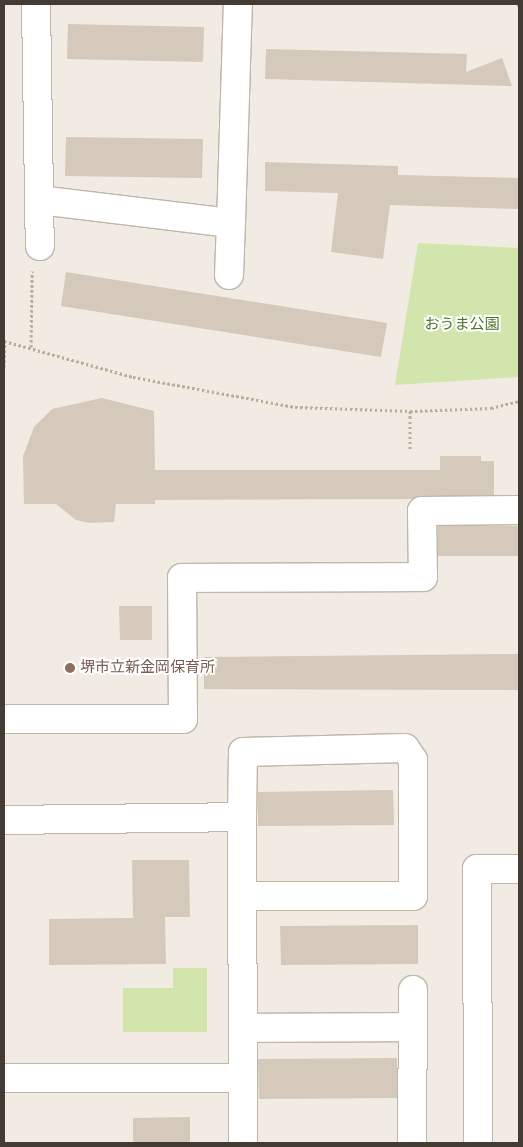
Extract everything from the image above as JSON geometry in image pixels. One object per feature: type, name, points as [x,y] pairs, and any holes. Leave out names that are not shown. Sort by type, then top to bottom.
[{"type":"lane","points":[[36,4],[40,246]]},
{"type":"lane","points":[[229,275],[238,4]]},
{"type":"lane","points":[[40,200],[231,223]]},
{"type":"lane","points":[[4,719],[183,718],[182,578],[423,578],[422,511],[519,510]]},
{"type":"lane","points":[[243,896],[413,896],[413,760],[405,748],[243,752],[242,817],[243,1143]]},
{"type":"lane","points":[[4,820],[242,817]]},
{"type":"lane","points":[[478,1143],[477,869],[519,869]]},
{"type":"lane","points":[[412,1143],[413,990]]},
{"type":"lane","points":[[243,1028],[412,1028]]},
{"type":"lane","points":[[4,1078],[243,1078]]},
{"type":"path","points":[[518,4],[519,8]]},
{"type":"path","points":[[31,348],[32,266],[40,246]]},
{"type":"path","points":[[4,367],[4,341],[133,377],[295,407],[410,411],[491,408],[519,401]]},
{"type":"path","points":[[410,411],[410,450]]},
{"type":"green space","name":"おうま公園","points":[[418,243],[519,248],[519,377],[395,385]]},
{"type":"green space","points":[[173,968],[207,968],[207,1032],[123,1032],[123,988],[173,988]]},
{"type":"building","points":[[68,24],[204,27],[203,62],[67,59]]},
{"type":"building","points":[[266,49],[467,54],[466,72],[502,58],[512,86],[265,79]]},
{"type":"building","points":[[66,137],[203,139],[202,178],[65,176]]},
{"type":"building","points":[[265,162],[398,166],[398,175],[519,178],[519,209],[390,205],[383,259],[331,252],[338,193],[265,191]]},
{"type":"building","points":[[66,272],[387,323],[381,357],[61,306]]},
{"type":"building","points":[[102,398],[154,411],[155,470],[440,470],[440,456],[481,456],[481,461],[494,461],[494,495],[412,499],[155,500],[155,504],[116,504],[114,522],[89,523],[76,520],[56,504],[24,504],[23,456],[34,427],[52,409]]},
{"type":"building","points":[[438,526],[519,526],[519,556],[438,556]]},
{"type":"building","points":[[119,606],[152,606],[152,640],[120,640]]},
{"type":"building","points":[[519,654],[519,690],[204,689],[204,657]]},
{"type":"building","points":[[393,790],[394,825],[258,826],[258,792]]},
{"type":"building","points":[[132,860],[189,860],[190,917],[165,917],[166,964],[49,965],[49,919],[133,918]]},
{"type":"building","points":[[418,925],[418,964],[281,965],[280,926]]},
{"type":"building","points":[[397,1058],[397,1098],[259,1099],[258,1059]]},
{"type":"building","points":[[190,1117],[190,1143],[133,1142],[133,1118]]},
{"type":"place","name":"堺市立新金岡保育所","points":[[70,668]]}]
